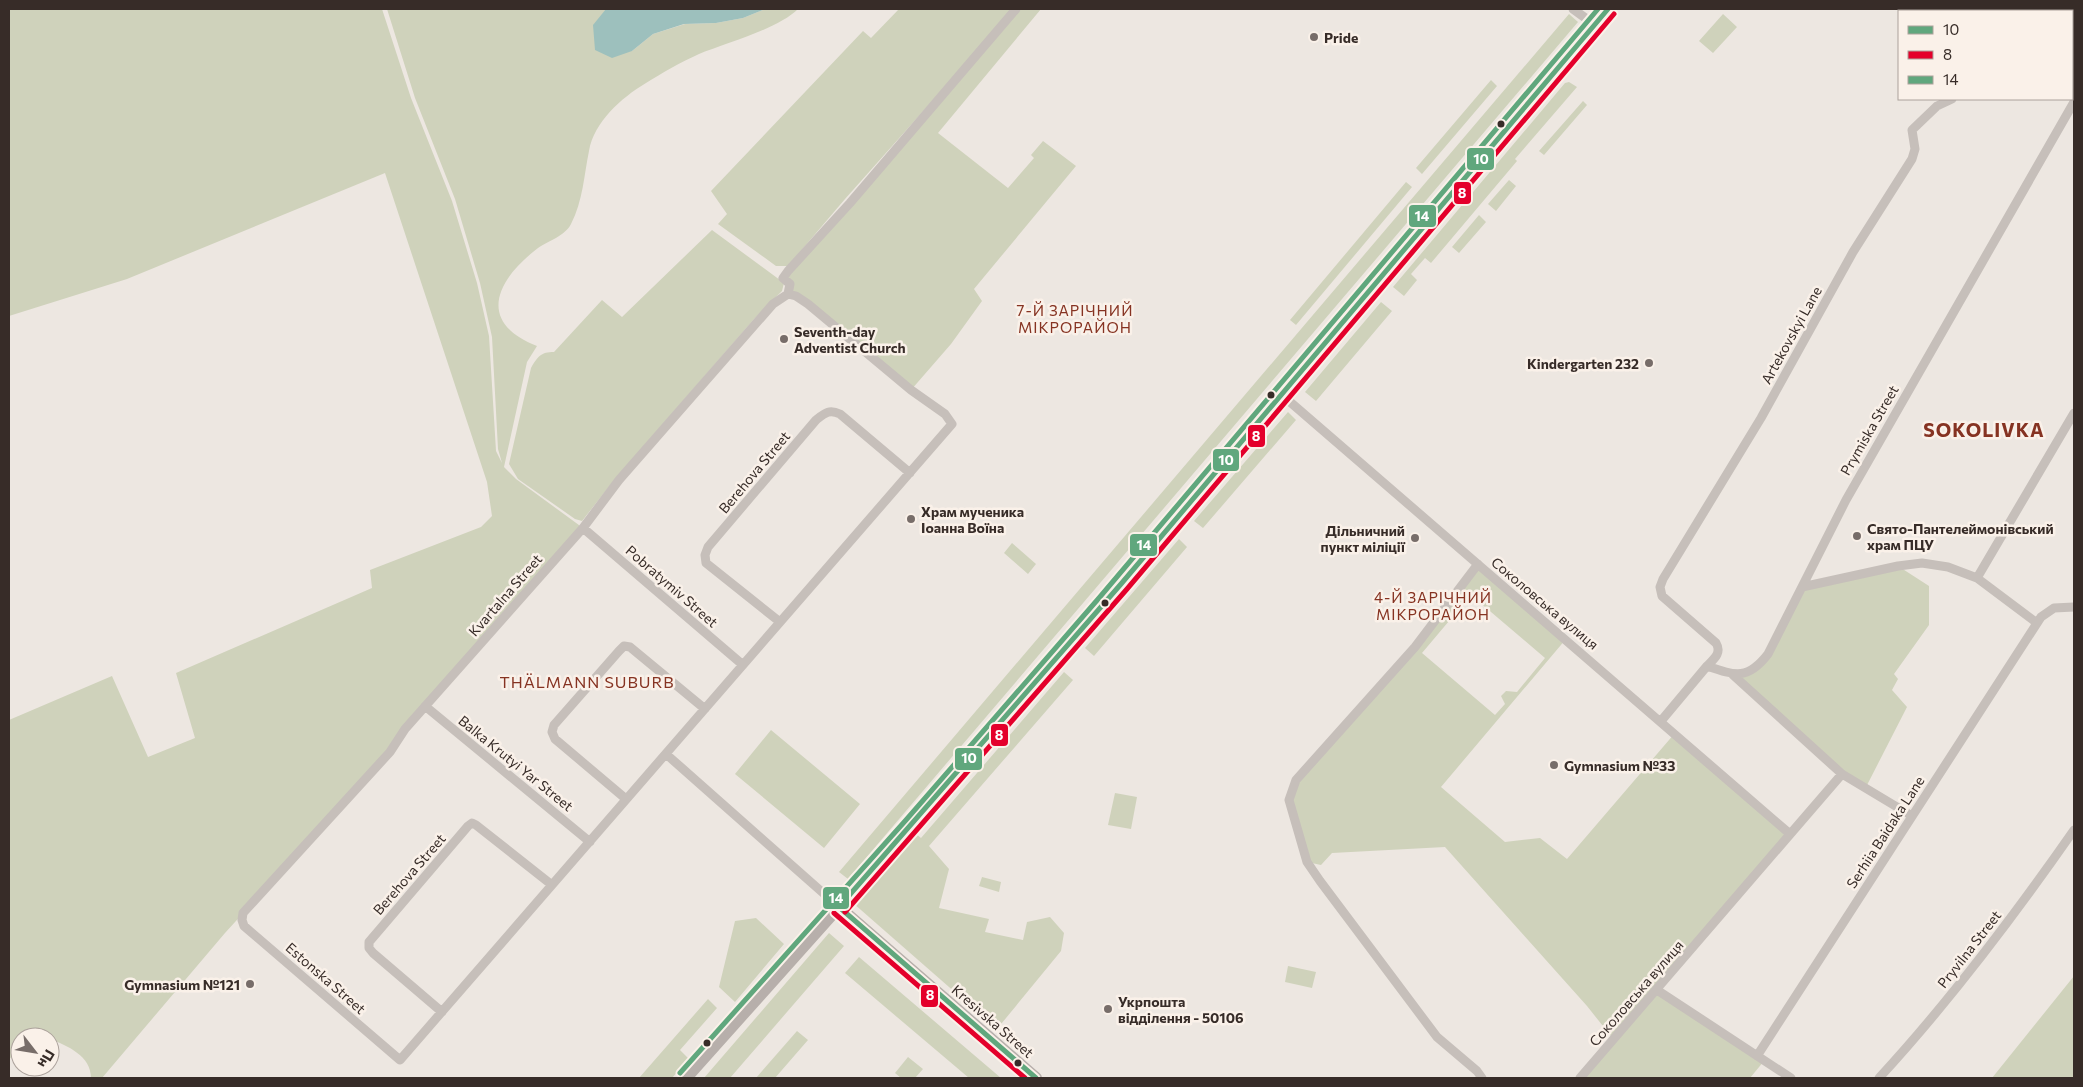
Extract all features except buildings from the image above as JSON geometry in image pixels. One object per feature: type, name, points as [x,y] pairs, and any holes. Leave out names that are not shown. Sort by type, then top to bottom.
[{"type":"main road","points":[[686,1078],[838,908],[1105,603],[1608,9]]},
{"type":"main road","name":"Kresivska Street","points":[[838,908],[1036,1078]]},
{"type":"street","points":[[442,1012],[952,424],[945,414],[911,390],[808,304],[796,296],[788,294],[790,284],[783,278],[863,188],[1016,9]]},
{"type":"street","points":[[1573,9],[1595,25]]},
{"type":"street","name":"Artekovskyi Lane","points":[[1707,666],[1718,654],[1719,647],[1662,596],[1660,587],[1663,579],[1761,418],[1853,252],[1912,159],[1915,149],[1912,130],[1937,106],[1950,100]]},
{"type":"street","name":"Prymiska Street","points":[[1733,675],[1752,670],[1768,654],[1846,500],[2074,102]]},
{"type":"street","name":"Kvartalna Street","points":[[243,913],[390,752],[405,729],[583,528],[620,480],[772,304],[788,294]]},
{"type":"street","name":"Соколовська вулиця","points":[[1282,394],[1790,834]]},
{"type":"street","name":"Berehova Street","points":[[780,622],[706,563],[705,555],[708,547],[816,420],[826,412],[832,411],[840,414],[910,473]]},
{"type":"street","points":[[1976,578],[2074,413]]},
{"type":"street","name":"Pobratymiv Street","points":[[583,528],[743,665]]},
{"type":"street","points":[[1802,587],[1898,566],[1922,563],[1948,567],[1976,578],[2037,623]]},
{"type":"street","points":[[1478,564],[1415,647],[1296,780],[1288,800],[1308,862],[1320,881],[1437,1037],[1478,1070],[1482,1078]]},
{"type":"street","name":"Serhiia Baidaka Lane","points":[[1756,1056],[2037,623],[2047,611],[2054,608],[2060,606],[2074,608]]},
{"type":"street","points":[[626,800],[555,739],[552,732],[554,726],[619,651],[624,646],[630,647],[705,709]]},
{"type":"street","points":[[1661,721],[1707,666],[1733,675],[1842,774],[1912,816]]},
{"type":"street","name":"Balka Krutyi Yar Street","points":[[425,706],[590,842]]},
{"type":"street","points":[[666,754],[838,908]]},
{"type":"street","name":"Соколовська вулиця","points":[[1580,1078],[1842,774]]},
{"type":"street","name":"Berehova Street","points":[[442,1012],[373,953],[369,948],[369,942],[468,826],[476,825],[552,885]]},
{"type":"street","name":"Pryvilna Street","points":[[1878,1078],[1913,1042],[1966,977],[2036,885],[2074,830]]},
{"type":"street","name":"Estonska Street","points":[[243,913],[242,920],[244,926],[400,1060],[442,1012]]},
{"type":"street","points":[[1657,990],[1791,1078]]},
{"type":"green space","points":[[9,9],[382,9],[411,98],[452,201],[477,283],[489,336],[496,451],[502,463],[498,449],[492,337],[480,283],[455,199],[415,98],[387,9],[624,9],[632,51],[653,34],[685,24],[716,23],[743,18],[765,9],[798,9],[778,23],[699,54],[658,75],[618,103],[596,130],[589,151],[581,197],[571,224],[561,235],[538,248],[523,260],[503,287],[499,300],[499,313],[506,325],[518,336],[537,346],[527,362],[504,467],[516,479],[583,528],[390,752],[225,933],[102,1078],[91,1078],[90,1070],[83,1058],[60,1043],[60,1027],[10,1027],[9,1059],[9,720],[112,676],[148,757],[195,738],[176,673],[372,588],[370,570],[481,527],[492,516],[487,482],[385,173],[127,279],[9,316]]},
{"type":"green space","points":[[899,9],[1014,9],[788,266],[776,266],[718,224],[727,214],[711,191],[863,31],[871,38]]},
{"type":"green space","points":[[1016,9],[1041,9],[938,133],[1008,188],[1034,158],[1031,155],[1043,141],[1076,166],[974,289],[982,301],[951,344],[911,390],[808,304],[788,294],[788,271]]},
{"type":"green space","points":[[1923,9],[2026,9],[2025,10]]},
{"type":"green space","points":[[1569,14],[1578,22],[848,879],[839,872]]},
{"type":"green space","points":[[1723,14],[1737,27],[1713,53],[1699,41]]},
{"type":"green space","points":[[1491,80],[1497,86],[1422,174],[1416,168]]},
{"type":"green space","points":[[1569,82],[1577,87],[1515,159],[1517,161],[1431,263],[1425,258],[1411,274],[1417,280],[1404,296],[1393,287],[1565,83]]},
{"type":"green space","points":[[1583,101],[1587,105],[1544,155],[1539,151]]},
{"type":"green space","points":[[1509,180],[1516,186],[1496,211],[1488,204]]},
{"type":"green space","points":[[1406,182],[1412,187],[1296,325],[1290,320]]},
{"type":"green space","points":[[1479,215],[1486,222],[1459,253],[1452,247]]},
{"type":"green space","points":[[712,230],[784,283],[782,291],[755,318],[615,479],[582,521],[575,519],[518,479],[509,464],[531,368],[540,356],[554,352],[602,300],[622,317]]},
{"type":"green space","points":[[1381,302],[1392,311],[1316,401],[1305,392]]},
{"type":"green space","points":[[1288,412],[1296,420],[1203,528],[1194,521]]},
{"type":"green space","points":[[1179,539],[1187,547],[1094,656],[1085,648]]},
{"type":"green space","points":[[1012,543],[1036,564],[1028,574],[1004,553]]},
{"type":"green space","points":[[1478,564],[1566,639],[1441,787],[1505,842],[1540,838],[1567,859],[1675,733],[1790,834],[1658,990],[1764,1061],[1750,1078],[1580,1078],[1614,1040],[1587,1006],[1445,847],[1332,853],[1321,865],[1307,862],[1289,800],[1296,780],[1388,676]],"holes":[[[1471,595],[1545,658],[1517,692],[1506,691],[1501,696],[1505,704],[1495,715],[1422,653]]]},
{"type":"green space","points":[[1898,566],[1929,586],[1929,625],[1894,674],[1898,679],[1892,690],[1907,707],[1865,789],[1733,675],[1760,664],[1802,587]]},
{"type":"green space","points":[[1064,672],[1073,680],[929,846],[949,869],[939,908],[989,919],[985,932],[1023,940],[1027,922],[1050,917],[1064,933],[1061,951],[997,1029],[853,903],[915,833],[921,838]]},
{"type":"green space","points":[[771,730],[860,804],[824,848],[735,774]]},
{"type":"green space","points":[[1115,793],[1137,797],[1131,829],[1108,825]]},
{"type":"green space","points":[[982,877],[1001,882],[999,892],[979,886]]},
{"type":"green space","points":[[756,918],[784,944],[735,1002],[719,987],[735,921]]},
{"type":"green space","points":[[829,933],[844,946],[730,1078],[704,1078]]},
{"type":"green space","points":[[859,957],[1001,1078],[969,1078],[845,973]]},
{"type":"green space","points":[[1288,966],[1316,972],[1312,988],[1285,982]]},
{"type":"green space","points":[[2074,976],[2074,1078],[1992,1078]]},
{"type":"green space","points":[[708,999],[717,1008],[680,1050],[689,1059],[672,1078],[639,1078]]},
{"type":"green space","points":[[797,1031],[808,1040],[775,1078],[756,1078]]},
{"type":"green space","points":[[908,1057],[923,1069],[915,1078],[901,1078],[895,1073]]},
{"type":"water","points":[[606,9],[765,9],[743,18],[716,23],[684,24],[653,34],[632,51],[612,58],[595,50],[593,25]]},
{"type":"transit line","name":"14","points":[[680,1073],[906,820],[1099,598],[1598,9]]},
{"type":"transit line","name":"10","points":[[839,907],[1121,584],[1608,9]]},
{"type":"transit line","name":"8","points":[[845,912],[1127,589],[1614,14]]},
{"type":"transit line","name":"10","points":[[839,907],[1036,1078]]},
{"type":"transit line","name":"8","points":[[834,913],[1025,1078]]},
{"type":"place","name":"Pride","points":[[1314,37]]},
{"type":"place","name":"Seventh-day Adventist Church","points":[[784,339]]},
{"type":"place","name":"Kindergarten 232","points":[[1649,363]]},
{"type":"place","name":"Храм мученика Іоанна Воїна","points":[[911,519]]},
{"type":"place","name":"Свято-Пантелеймонівський храм ПЦУ","points":[[1857,536]]},
{"type":"place","name":"Дільничний пункт міліції","points":[[1415,538]]},
{"type":"place","name":"Gymnasium №33","points":[[1554,765]]},
{"type":"place","name":"Gymnasium №121","points":[[250,984]]},
{"type":"place","name":"Укрпошта відділення - 50106","points":[[1108,1009]]},
{"type":"district","name":"7-Й ЗАРІЧНИЙ МІКРОРАЙОН","points":[[1075,318]]},
{"type":"district","name":"SOKOLIVKA","points":[[1984,429]]},
{"type":"district","name":"4-Й ЗАРІЧНИЙ МІКРОРАЙОН","points":[[1433,606]]},
{"type":"district","name":"THÄLMANN SUBURB","points":[[587,681]]}]
